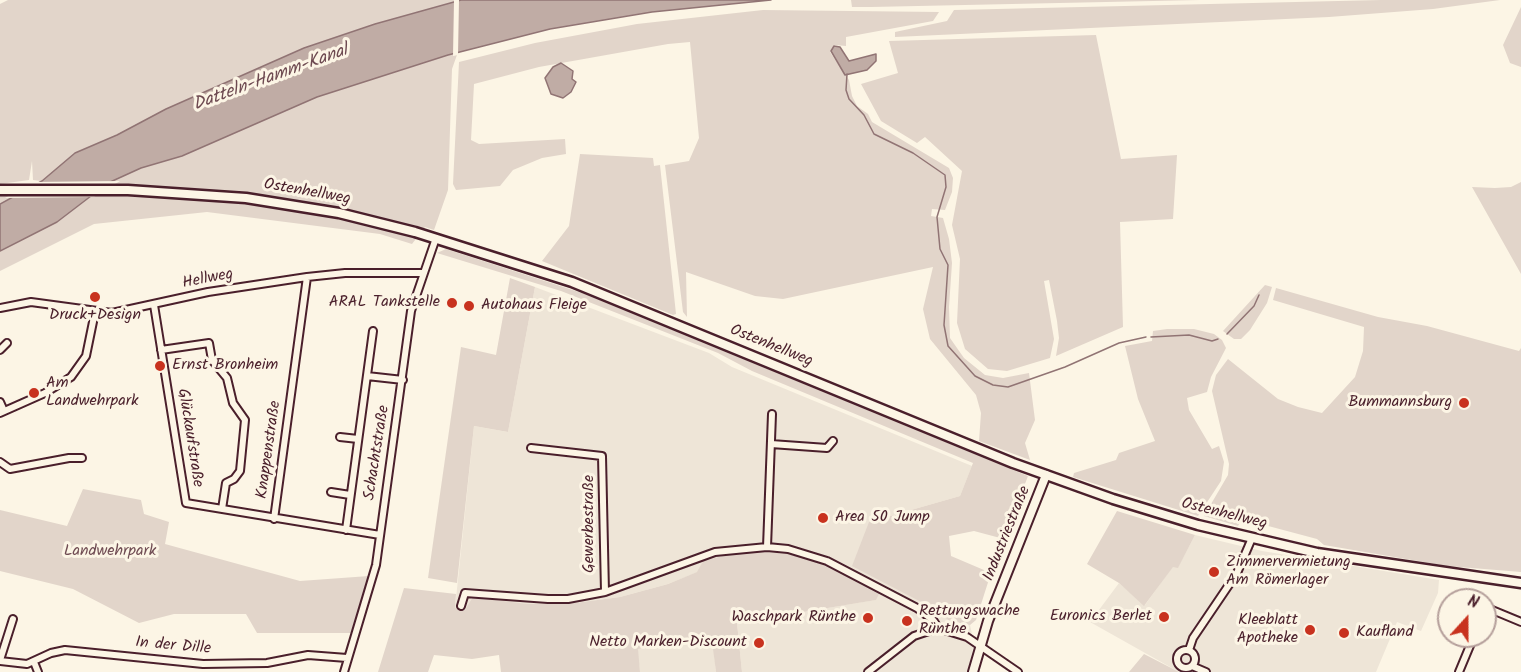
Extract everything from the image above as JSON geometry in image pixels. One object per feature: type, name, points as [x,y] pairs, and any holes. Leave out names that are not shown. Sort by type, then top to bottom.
[{"type":"main road","name":"Ostenhellweg","points":[[0,190],[109,190],[246,198],[339,213],[436,238],[572,282],[1046,475],[1155,512],[1252,538],[1370,562],[1521,583]]},
{"type":"street","name":"Schachtstraße","points":[[344,672],[374,576],[411,311],[436,238]]},
{"type":"street","name":"Hellweg","points":[[0,308],[31,302],[112,313],[208,292],[307,277],[345,273],[424,273]]},
{"type":"street","name":"Knappenstraße","points":[[274,519],[307,277]]},
{"type":"street","name":"Glückaufstraße","points":[[154,305],[186,503],[222,510]]},
{"type":"street","points":[[0,402],[2,412],[53,389],[71,377],[86,356],[95,312]]},
{"type":"street","points":[[346,530],[373,331]]},
{"type":"street","points":[[161,350],[209,342],[212,360],[227,378],[233,403],[245,420],[240,471],[234,479],[226,483],[222,510],[380,535]]},
{"type":"street","points":[[0,350],[7,343]]},
{"type":"street","points":[[367,376],[403,380]]},
{"type":"street","points":[[768,547],[772,414]]},
{"type":"street","points":[[340,436],[358,439]]},
{"type":"street","points":[[771,444],[827,448],[832,441]]},
{"type":"street","name":"Gewerbestraße","points":[[531,448],[602,456],[605,592]]},
{"type":"street","points":[[0,462],[10,469],[69,458],[81,458]]},
{"type":"street","name":"Industriestraße","points":[[973,672],[980,645],[1046,475]]},
{"type":"street","points":[[332,492],[350,495]]},
{"type":"street","points":[[1189,650],[1193,638],[1233,580],[1252,538]]},
{"type":"street","name":"Gewerbestraße","points":[[461,606],[465,593],[529,599],[558,599],[605,592],[715,552],[768,547],[788,549],[828,561],[917,608],[933,620],[938,628]]},
{"type":"street","points":[[1497,612],[1521,622]]},
{"type":"street","name":"In der Dille","points":[[13,619],[0,661],[18,665],[34,662],[51,652],[65,650],[203,664],[267,663],[308,654],[347,658]]},
{"type":"street","points":[[868,672],[914,636],[938,628],[957,632],[1018,672]]},
{"type":"street","points":[[1460,672],[1469,648]]},
{"type":"street","points":[[1189,650],[1179,652],[1177,662],[1185,668],[1192,666],[1206,672]]},
{"type":"street","points":[[1189,650],[1194,655],[1192,666]]},
{"type":"street","points":[[34,662],[38,672]]},
{"type":"shaded area","points":[[535,287],[709,353],[732,367],[972,466],[960,496],[869,522],[927,605],[951,622],[970,625],[974,643],[968,672],[742,672],[737,623],[875,600],[880,592],[822,562],[788,554],[759,551],[730,554],[703,561],[698,572],[668,584],[620,597],[575,603],[527,604],[465,610],[455,608],[474,426],[508,432]]},
{"type":"shaded area","points":[[1195,535],[1262,551],[1439,580],[1437,595],[1421,631],[1397,622],[1376,672],[1179,672],[1090,622],[1119,583],[1145,605],[1173,566],[1178,567]]},
{"type":"shaded area","points":[[713,641],[716,672],[640,672],[637,649]]},
{"type":"green space","points":[[8,0],[461,0],[375,24],[304,48],[166,109],[117,135],[76,153],[42,181],[0,204],[0,196],[41,181],[33,180],[32,161],[29,180],[0,184],[0,4]]},
{"type":"green space","points":[[851,0],[1200,0],[852,7]]},
{"type":"green space","points":[[1381,0],[1500,0],[1433,9],[1329,17],[895,37],[895,32],[947,21],[954,10]]},
{"type":"green space","points":[[1521,7],[1521,67],[1510,63],[1503,45]]},
{"type":"green space","points":[[763,10],[939,12],[933,21],[846,37],[846,46],[835,45],[830,52],[849,80],[852,96],[857,106],[868,114],[872,122],[949,168],[953,178],[952,192],[945,210],[932,209],[931,216],[943,218],[949,239],[952,263],[949,307],[950,338],[964,358],[985,375],[1003,378],[1029,373],[1035,420],[1025,443],[1030,460],[979,441],[981,413],[976,395],[930,339],[923,309],[933,267],[783,299],[755,296],[686,272],[687,317],[683,312],[665,165],[689,161],[699,138],[690,42],[539,67],[474,84],[471,140],[479,144],[565,139],[566,154],[542,158],[513,170],[500,186],[456,190],[453,184],[459,62],[535,43],[637,24]]},
{"type":"green space","points":[[1096,35],[1121,159],[1177,155],[1173,219],[1120,222],[1123,327],[1056,356],[1059,338],[1057,321],[1049,280],[1044,281],[1054,339],[1050,358],[1007,371],[988,369],[965,349],[957,323],[960,259],[952,225],[962,171],[925,137],[917,143],[881,121],[861,84],[898,73],[889,41]]},
{"type":"green space","points":[[458,52],[452,69],[448,190],[434,230],[425,227],[412,244],[380,234],[207,212],[94,224],[0,271],[0,251],[57,222],[108,183],[141,168],[182,156],[317,97]]},
{"type":"green space","points":[[580,154],[653,158],[654,166],[660,165],[676,314],[673,315],[542,261],[569,226]]},
{"type":"green space","points":[[1521,182],[1521,274],[1472,187],[1511,187]]},
{"type":"green space","points":[[446,249],[582,293],[1028,476],[1004,539],[974,531],[949,536],[951,556],[991,573],[976,620],[970,625],[951,622],[927,605],[852,566],[869,522],[960,496],[973,463],[752,371],[718,353],[561,291],[437,253]]},
{"type":"green space","points":[[510,278],[535,287],[508,432],[474,426],[457,583],[428,578],[461,347],[496,355]]},
{"type":"green space","points":[[1265,285],[1272,287],[1267,303],[1250,330],[1241,339],[1234,339],[1223,331]]},
{"type":"green space","points":[[1276,288],[1378,317],[1427,326],[1519,351],[1521,348],[1521,572],[1447,566],[1324,545],[1317,539],[1242,519],[1238,526],[1204,516],[1228,475],[1229,464],[1212,391],[1216,375],[1228,359],[1278,399],[1322,413],[1355,377],[1363,351],[1364,327],[1273,300]]},
{"type":"green space","points":[[1194,329],[1214,334],[1222,340],[1226,348],[1211,377],[1207,392],[1187,398],[1189,410],[1212,449],[1219,446],[1224,462],[1221,481],[1198,516],[1073,477],[1074,473],[1116,460],[1119,453],[1155,441],[1138,399],[1125,346],[1152,341],[1153,331]]},
{"type":"green space","name":"Landwehrpark","points":[[83,489],[141,500],[144,514],[169,522],[165,544],[300,581],[369,576],[351,633],[257,633],[246,614],[174,614],[139,623],[73,589],[0,571],[0,510],[67,526]]},
{"type":"green space","points":[[1117,511],[1195,535],[1178,568],[1173,567],[1144,606],[1119,583],[1087,564]]},
{"type":"green space","points":[[759,551],[788,554],[822,562],[880,592],[876,600],[737,623],[742,672],[716,672],[712,641],[638,649],[640,672],[501,672],[499,655],[472,659],[434,655],[428,672],[378,672],[404,588],[456,594],[455,608],[465,610],[473,597],[527,604],[575,603],[620,597],[668,584],[697,572],[703,561],[730,554]]},
{"type":"green space","points":[[1144,654],[1179,672],[1129,672]]},
{"type":"water","name":"Datteln-Hamm-Kanal","points":[[461,0],[771,0],[652,12],[550,29],[448,55],[317,97],[182,156],[141,168],[108,183],[57,222],[0,251],[0,204],[42,181],[75,153],[117,135],[166,109],[304,48],[375,24]]},
{"type":"water","points":[[834,46],[840,47],[849,61],[876,54],[876,61],[867,70],[845,75],[831,51]]},
{"type":"water","points":[[561,63],[573,71],[572,79],[576,82],[571,92],[563,98],[551,94],[545,78],[553,67]]},
{"type":"pier","points":[[454,0],[459,0],[458,55],[453,56]]},
{"type":"pier","points":[[120,181],[94,197],[5,198],[34,182]]},
{"type":"waterway","points":[[847,74],[846,90],[849,99],[864,115],[874,134],[913,153],[945,175],[946,187],[937,217],[940,249],[948,265],[944,325],[948,346],[975,376],[993,385],[1008,387],[1065,367],[1119,343],[1146,337]]},
{"type":"waterway","points":[[1227,334],[1254,306],[1259,295]]},
{"type":"waterway","points":[[1151,337],[1189,335],[1212,341],[1218,339]]},
{"type":"place","name":"Druck+Design","points":[[95,297]]},
{"type":"place","name":"ARAL Tankstelle","points":[[452,303]]},
{"type":"place","name":"Autohaus Fleige","points":[[469,306]]},
{"type":"place","name":"Ernst Bronheim","points":[[160,366]]},
{"type":"place","name":"Am Landwehrpark","points":[[34,393]]},
{"type":"place","name":"Bummannsburg","points":[[1464,403]]},
{"type":"place","name":"Area 50 Jump","points":[[823,518]]},
{"type":"place","name":"Zimmervermietung Am Römerlager","points":[[1214,572]]},
{"type":"place","name":"Euronics Berlet","points":[[1164,617]]},
{"type":"place","name":"Waschpark Rünthe","points":[[868,618]]},
{"type":"place","name":"Rettungswache Rünthe","points":[[907,621]]},
{"type":"place","name":"Kleeblatt Apotheke","points":[[1310,630]]},
{"type":"place","name":"Kaufland","points":[[1344,633]]},
{"type":"place","name":"Netto Marken-Discount","points":[[759,643]]}]
